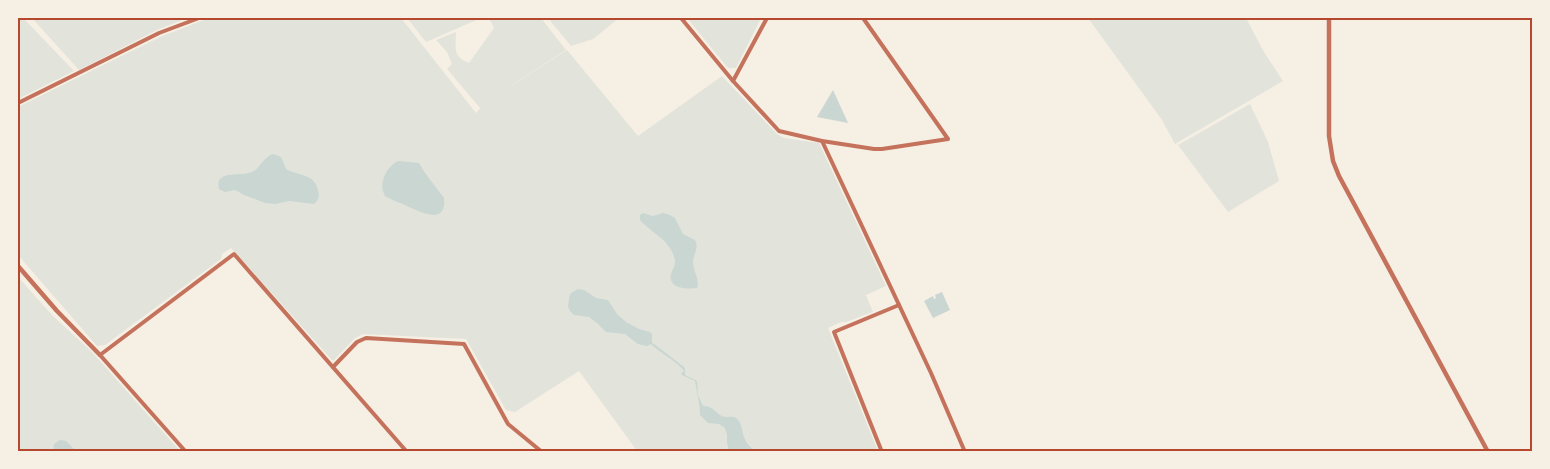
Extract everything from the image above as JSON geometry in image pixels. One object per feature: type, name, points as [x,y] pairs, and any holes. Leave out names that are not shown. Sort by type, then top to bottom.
[{"type":"street","points":[[18,103],[159,33],[199,18]]},
{"type":"street","points":[[680,18],[779,132],[822,141],[882,149],[948,139],[863,18]]},
{"type":"street","points":[[733,81],[767,18]]},
{"type":"street","points":[[1329,18],[1329,136],[1333,161],[1339,176],[1488,452]]},
{"type":"street","points":[[822,141],[931,373],[965,452]]},
{"type":"street","points":[[100,355],[234,254],[408,452]]},
{"type":"street","points":[[18,266],[186,452]]},
{"type":"street","points":[[882,452],[834,332],[899,305]]},
{"type":"street","points":[[333,367],[357,342],[366,338],[464,344],[508,424],[542,452]]},
{"type":"shaded area","points":[[18,18],[23,18],[74,71],[18,99]]},
{"type":"shaded area","points":[[32,18],[188,18],[159,29],[79,70]]},
{"type":"shaded area","points":[[209,18],[401,18],[476,113],[483,105],[480,108],[447,69],[452,64],[447,52],[436,40],[456,32],[457,54],[469,63],[494,28],[489,18],[541,18],[566,50],[486,102],[567,50],[638,136],[722,76],[777,134],[784,138],[819,143],[886,286],[866,295],[873,312],[828,328],[878,451],[637,451],[579,371],[515,412],[506,410],[466,339],[363,334],[355,338],[333,361],[231,248],[222,254],[221,259],[105,345],[97,346],[18,255],[18,107],[160,37]]},
{"type":"shaded area","points":[[407,18],[481,18],[426,42]]},
{"type":"shaded area","points":[[548,18],[619,18],[593,39],[571,46]]},
{"type":"shaded area","points":[[687,18],[761,18],[736,68],[728,68]]},
{"type":"shaded area","points":[[1088,18],[1246,18],[1264,52],[1283,81],[1175,144],[1162,120]]},
{"type":"shaded area","points":[[833,90],[848,123],[817,117]]},
{"type":"shaded area","points":[[1250,104],[1268,142],[1279,181],[1228,212],[1178,145]]},
{"type":"shaded area","points":[[273,154],[281,157],[286,169],[313,181],[319,194],[314,204],[289,201],[275,204],[265,203],[235,190],[225,192],[219,189],[220,179],[224,176],[252,172]]},
{"type":"shaded area","points":[[398,161],[419,163],[444,198],[444,207],[441,212],[431,215],[386,197],[382,187],[384,177],[390,167]]},
{"type":"shaded area","points":[[643,213],[653,216],[663,213],[670,215],[675,218],[683,234],[695,240],[697,246],[693,264],[697,288],[683,288],[674,284],[670,277],[675,263],[673,253],[665,242],[640,220],[640,215]]},
{"type":"shaded area","points":[[18,277],[52,315],[92,352],[180,451],[18,451]]},
{"type":"shaded area","points":[[578,289],[584,290],[596,298],[608,300],[617,314],[626,322],[650,332],[652,334],[652,343],[684,367],[685,375],[697,381],[698,395],[703,406],[722,416],[736,418],[741,425],[747,443],[756,451],[729,451],[725,428],[719,424],[708,423],[700,415],[695,381],[682,375],[684,371],[681,368],[651,344],[647,346],[638,344],[625,334],[606,332],[589,317],[574,315],[568,307],[569,298],[571,293]]},
{"type":"shaded area","points":[[942,292],[950,310],[933,318],[924,301],[933,296],[934,299],[936,298],[935,295]]},
{"type":"shaded area","points":[[60,440],[66,441],[76,451],[53,451],[54,444]]}]
